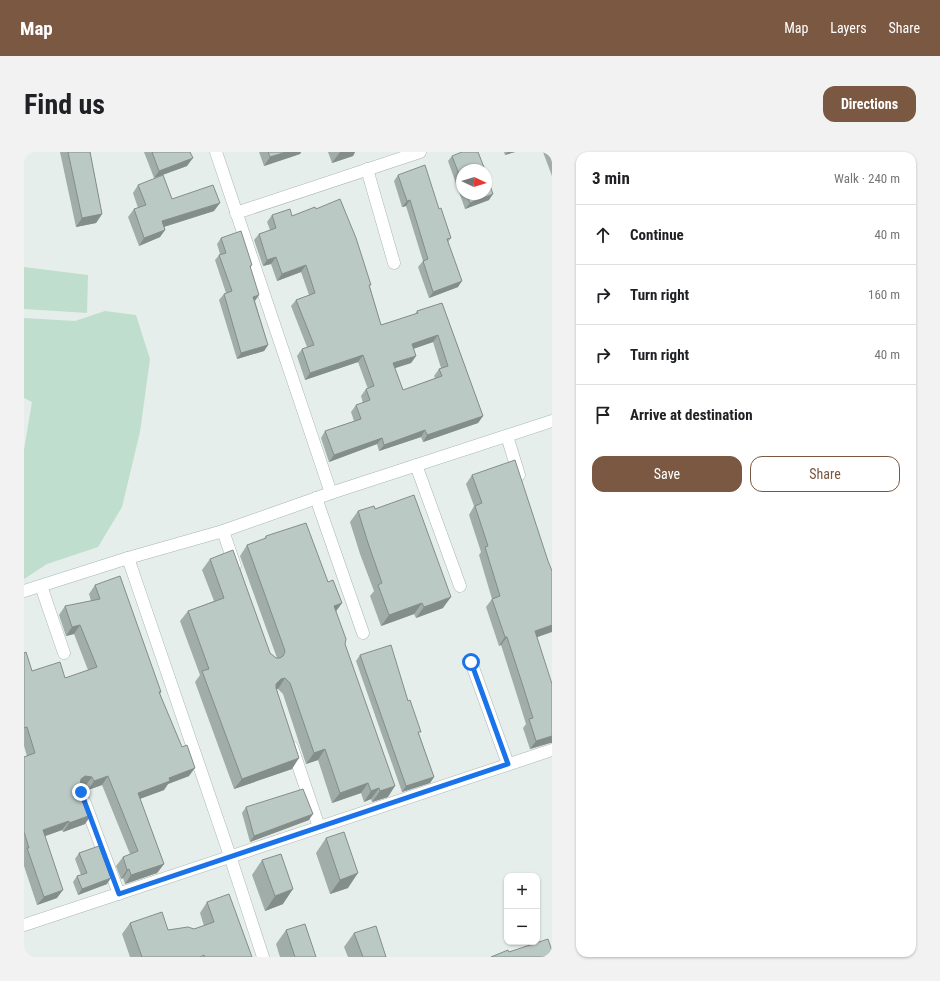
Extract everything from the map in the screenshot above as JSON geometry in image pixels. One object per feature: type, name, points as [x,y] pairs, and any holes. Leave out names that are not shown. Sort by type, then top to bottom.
[{"type":"street","points":[[216,152],[331,493]]},
{"type":"street","points":[[236,213],[420,152]]},
{"type":"street","points":[[367,170],[394,263]]},
{"type":"street","points":[[24,591],[128,558],[223,531],[316,498],[552,421]]},
{"type":"street","points":[[507,436],[523,487]]},
{"type":"street","points":[[416,465],[460,586]]},
{"type":"street","points":[[316,498],[363,633]]},
{"type":"street","points":[[223,531],[238,574]]},
{"type":"street","points":[[128,558],[230,856],[262,957]]},
{"type":"street","points":[[41,586],[64,653]]},
{"type":"street","points":[[471,662],[508,764]]},
{"type":"street","points":[[288,733],[319,827]]},
{"type":"street","points":[[24,925],[319,827],[396,797],[552,750]]},
{"type":"street","points":[[81,792],[119,894]]},
{"type":"green space","points":[[24,267],[88,275],[87,313],[24,309]]},
{"type":"green space","points":[[105,311],[136,315],[150,359],[140,432],[122,507],[98,547],[47,564],[24,579],[24,450],[32,402],[24,398],[24,318],[75,321]]},
{"type":"building","points":[[68,152],[90,152],[102,214],[82,218]]},
{"type":"building","points":[[152,152],[190,152],[193,158],[159,171]]},
{"type":"building","points":[[268,152],[286,152],[270,157]]},
{"type":"building","points":[[462,152],[478,152],[483,164],[456,164],[456,166],[452,156]]},
{"type":"building","points":[[425,165],[439,209],[441,208],[451,238],[447,239],[462,281],[433,292],[423,261],[428,259],[410,200],[407,201],[398,175]]},
{"type":"building","points":[[163,175],[172,199],[213,185],[220,203],[162,221],[165,230],[144,238],[134,209],[146,205],[138,185]]},
{"type":"building","points":[[340,199],[356,238],[371,285],[369,285],[381,325],[418,313],[417,311],[442,303],[483,416],[427,435],[425,430],[384,445],[382,438],[334,455],[325,431],[361,419],[356,405],[370,400],[366,389],[374,386],[363,355],[310,373],[302,349],[314,345],[296,300],[315,293],[306,265],[282,274],[276,257],[267,260],[259,234],[276,228],[272,215],[290,209],[292,216],[315,207],[316,209]],"holes":[[[438,335],[448,366],[439,369],[442,376],[403,390],[393,363],[416,356],[412,344]]]},
{"type":"building","points":[[469,200],[478,200],[470,203]]},
{"type":"building","points":[[241,231],[252,265],[250,266],[259,295],[253,297],[268,345],[241,353],[224,294],[232,291],[219,255],[226,253],[221,238]]},
{"type":"building","points":[[515,460],[552,571],[552,625],[535,631],[552,684],[552,736],[536,741],[529,719],[533,718],[507,637],[505,637],[492,599],[500,596],[485,547],[488,546],[475,506],[482,503],[472,475]]},
{"type":"building","points":[[414,495],[451,597],[424,607],[422,603],[389,615],[378,585],[382,583],[358,511],[374,506],[375,509]]},
{"type":"building","points":[[306,523],[328,582],[333,580],[342,603],[334,606],[346,639],[345,644],[395,786],[380,791],[379,788],[371,791],[368,783],[340,793],[325,749],[314,753],[290,683],[285,678],[281,679],[276,684],[276,688],[299,758],[242,779],[202,671],[209,669],[188,611],[224,598],[210,559],[233,550],[270,653],[276,658],[280,658],[285,652],[284,648],[247,545],[266,538],[266,536]]},
{"type":"building","points":[[120,576],[161,692],[159,692],[182,747],[187,745],[195,768],[169,778],[170,781],[138,793],[164,864],[131,875],[129,869],[127,870],[123,857],[138,851],[108,776],[94,781],[92,777],[85,776],[81,779],[80,785],[91,815],[43,830],[63,890],[44,897],[27,848],[29,848],[24,832],[24,757],[35,753],[27,727],[24,728],[24,653],[26,652],[32,671],[60,662],[65,678],[97,667],[80,625],[72,627],[65,606],[100,599],[95,585]]},
{"type":"building","points":[[391,645],[408,701],[410,700],[421,732],[418,732],[434,777],[406,786],[360,655]]},
{"type":"building","points":[[303,789],[313,814],[254,836],[246,807]]},
{"type":"building","points":[[344,832],[358,873],[340,880],[326,838]]},
{"type":"building","points":[[99,846],[111,878],[82,889],[77,876],[87,873],[79,853]]},
{"type":"building","points":[[281,854],[293,889],[275,896],[262,860]]},
{"type":"building","points":[[229,894],[252,957],[205,957],[204,955],[200,957],[142,957],[130,923],[162,912],[168,930],[188,927],[194,929],[214,922],[207,902]]},
{"type":"building","points":[[305,924],[316,957],[295,957],[286,930]]},
{"type":"building","points":[[376,926],[386,957],[363,957],[354,933]]},
{"type":"building","points":[[548,939],[552,951],[552,957],[491,957],[508,950],[509,952],[530,945],[540,945],[540,942]]},
{"type":"route","points":[[81,792],[119,894],[508,764],[471,662]]}]
